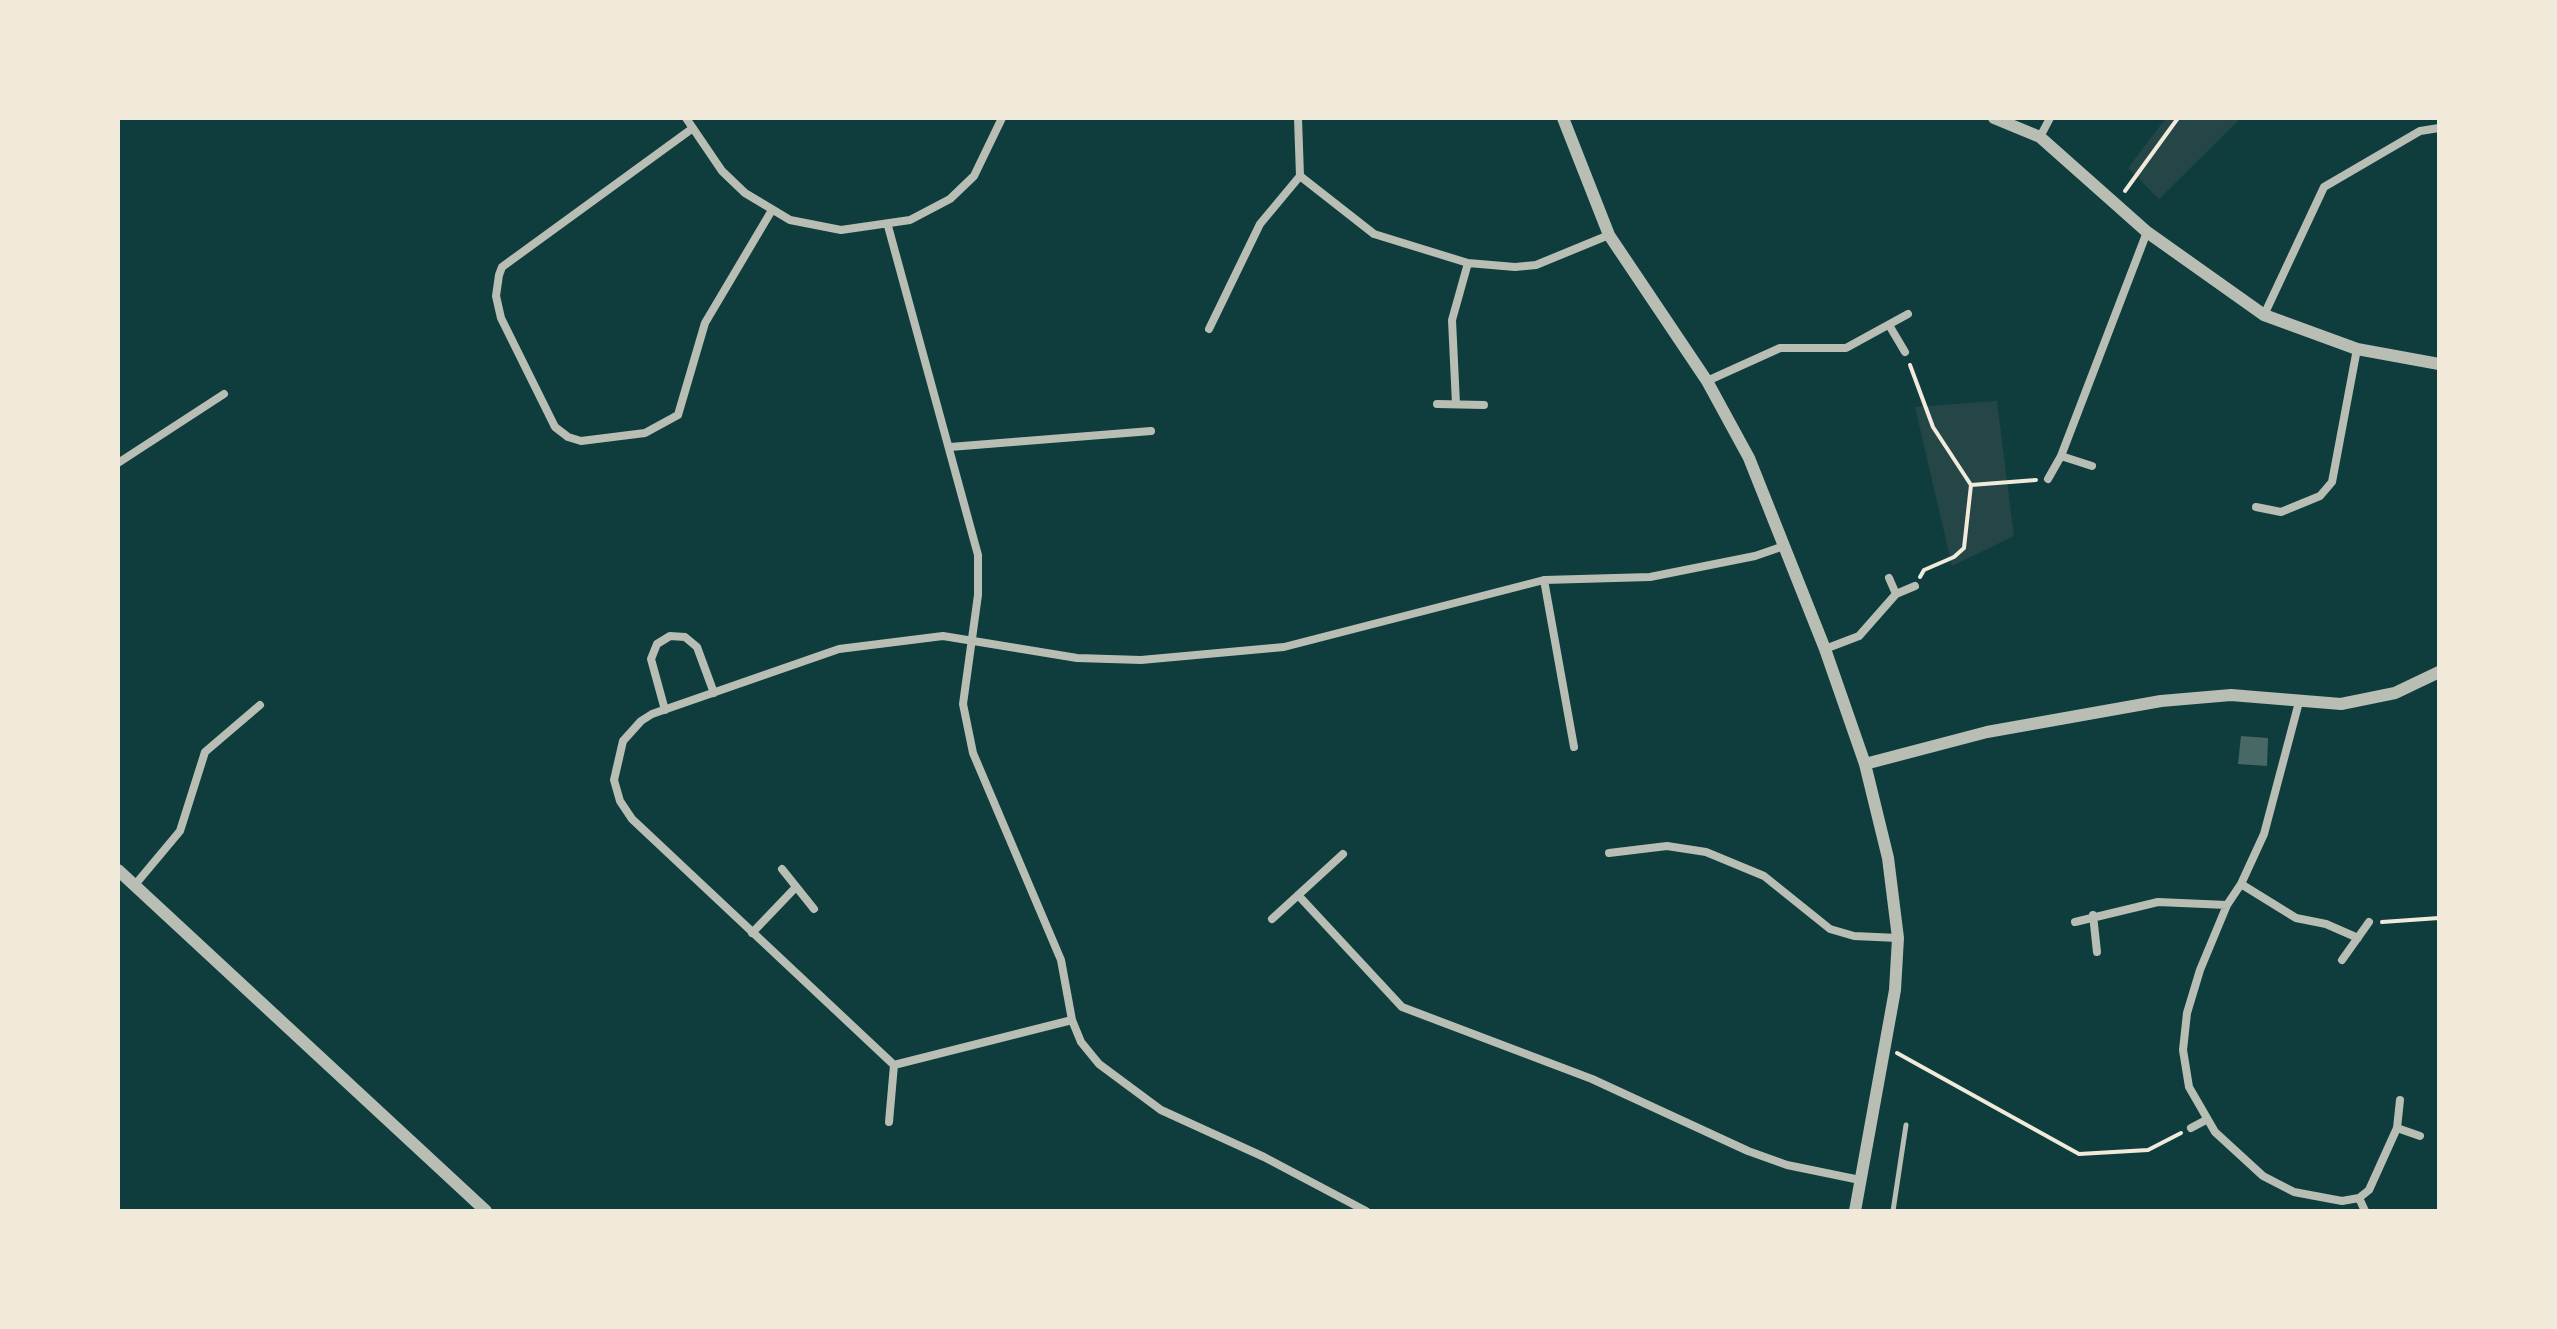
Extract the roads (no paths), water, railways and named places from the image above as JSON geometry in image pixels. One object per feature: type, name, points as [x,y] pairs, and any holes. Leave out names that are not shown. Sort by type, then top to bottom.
[{"type":"street","points":[[686,118],[731,181],[772,210],[790,220],[823,228],[860,230],[888,226],[931,211],[965,187],[985,158],[1002,118]]},
{"type":"street","points":[[1209,329],[1260,224],[1300,176],[1298,118]]},
{"type":"street","points":[[1563,118],[1609,235],[1707,381],[1749,458],[1825,649],[1865,764],[1888,858],[1898,938],[1895,990],[1855,1211]]},
{"type":"street","points":[[1994,118],[2040,137],[2147,232],[2264,315],[2357,349],[2439,364]]},
{"type":"street","points":[[2040,137],[2050,118]]},
{"type":"street","points":[[693,128],[502,267],[496,296],[501,318],[555,427],[568,437],[581,441],[645,433],[678,415],[705,323],[772,210]]},
{"type":"street","points":[[2264,315],[2324,187],[2420,131],[2439,128]]},
{"type":"street","points":[[1300,176],[1374,234],[1468,263],[1495,267],[1536,265],[1609,235]]},
{"type":"street","points":[[888,226],[978,555],[978,595],[963,704],[973,753],[1061,960],[1072,1020],[1081,1042],[1099,1064],[1161,1110],[1264,1157],[1366,1211]]},
{"type":"street","points":[[2048,479],[2061,456],[2147,232]]},
{"type":"street","points":[[1456,404],[1452,320],[1468,263]]},
{"type":"street","points":[[1707,381],[1767,352],[1794,347],[1828,351],[1846,348],[1908,314]]},
{"type":"street","points":[[1889,325],[1905,352]]},
{"type":"street","points":[[2256,507],[2281,512],[2320,496],[2332,482],[2357,349]]},
{"type":"street","points":[[118,463],[224,394]]},
{"type":"street","points":[[1437,404],[1484,405]]},
{"type":"street","points":[[950,447],[1151,431]]},
{"type":"street","points":[[2061,456],[2092,466]]},
{"type":"street","points":[[894,1065],[632,819],[620,801],[615,767],[623,741],[641,721],[839,649],[943,636],[971,638],[1077,658],[1141,660],[1284,647],[1544,580],[1650,577],[1755,556],[1784,546]]},
{"type":"street","points":[[1889,578],[1896,594]]},
{"type":"street","points":[[1544,580],[1574,747]]},
{"type":"street","points":[[1825,649],[1859,636],[1896,594],[1915,586]]},
{"type":"street","points":[[665,710],[651,659],[657,644],[670,636],[685,637],[697,647],[714,693]]},
{"type":"street","points":[[1865,764],[1987,732],[2161,701],[2231,695],[2341,704],[2377,698],[2413,686],[2439,672]]},
{"type":"street","points":[[2299,702],[2264,834],[2241,884],[2227,905],[2200,970],[2184,1031],[2189,1087],[2206,1120],[2250,1165],[2278,1185],[2326,1200],[2359,1198],[2369,1190],[2397,1128],[2400,1100]]},
{"type":"street","points":[[134,886],[180,831],[205,752],[260,705]]},
{"type":"street","points":[[1609,853],[1667,846],[1706,852],[1764,876],[1830,929],[1854,936],[1898,938]]},
{"type":"street","points":[[1272,919],[1343,854]]},
{"type":"street","points":[[782,869],[814,909]]},
{"type":"street","points":[[118,870],[486,1211]]},
{"type":"street","points":[[2241,884],[2296,918],[2326,924],[2358,938]]},
{"type":"street","points":[[752,933],[796,887]]},
{"type":"street","points":[[1298,895],[1402,1007],[1592,1079],[1748,1151],[1787,1165],[1860,1180]]},
{"type":"street","points":[[2075,922],[2093,915],[2158,902],[2227,905]]},
{"type":"street","points":[[2093,915],[2097,952]]},
{"type":"street","points":[[2342,960],[2369,922]]},
{"type":"street","points":[[894,1065],[1072,1020]]},
{"type":"street","points":[[889,1122],[894,1065]]},
{"type":"street","points":[[2191,1128],[2206,1120]]},
{"type":"street","points":[[2397,1128],[2420,1136]]},
{"type":"street","points":[[2359,1198],[2365,1211]]},
{"type":"lane","points":[[1893,1211],[1906,1125]]}]
